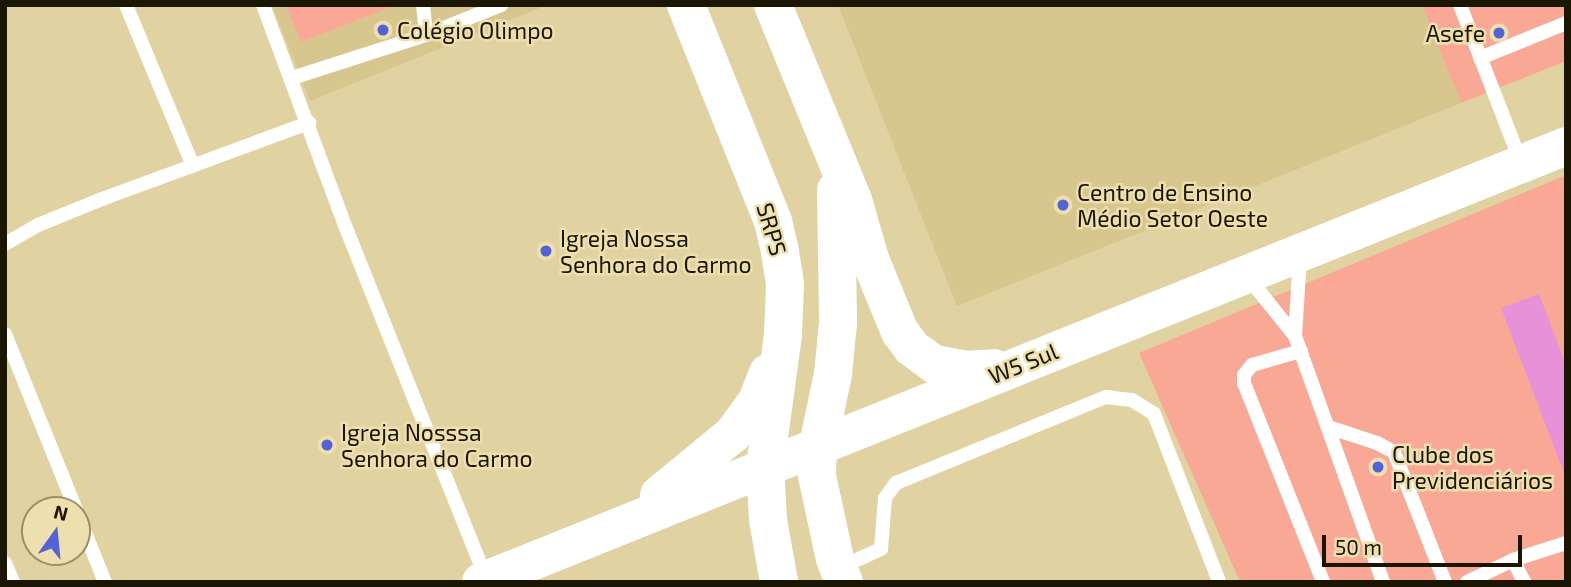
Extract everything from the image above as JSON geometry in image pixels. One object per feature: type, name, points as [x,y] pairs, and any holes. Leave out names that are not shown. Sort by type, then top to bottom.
[{"type":"main road","name":"SRPS","points":[[686,5],[773,221],[785,285],[783,335],[765,466],[768,520],[779,581]]},
{"type":"main road","points":[[773,5],[835,156],[890,313],[912,348],[934,364],[947,368],[1017,365]]},
{"type":"main road","name":"W5 Sul","points":[[504,577],[641,516],[1566,146]]},
{"type":"main road","points":[[835,156],[838,323],[833,374],[818,445],[817,476],[839,570]]},
{"type":"main road","points":[[641,516],[656,497],[709,456],[747,417],[783,335]]},
{"type":"main road","points":[[779,581],[795,558],[806,555],[839,570]]},
{"type":"lane","points":[[126,5],[193,166]]},
{"type":"lane","points":[[263,5],[346,228],[504,577]]},
{"type":"lane","points":[[423,5],[426,35]]},
{"type":"lane","points":[[292,78],[426,35],[500,5]]},
{"type":"lane","points":[[1460,5],[1521,163]]},
{"type":"lane","points":[[1480,58],[1566,23]]},
{"type":"lane","points":[[5,244],[51,220],[309,123]]},
{"type":"lane","points":[[1295,336],[1300,253]]},
{"type":"lane","points":[[1246,274],[1295,336],[1383,582]]},
{"type":"lane","points":[[5,334],[70,496]]},
{"type":"lane","points":[[1300,351],[1252,365],[1244,375],[1244,383],[1323,582]]},
{"type":"lane","points":[[839,570],[881,549],[886,498],[896,483],[1106,397],[1132,400],[1154,414],[1219,582]]},
{"type":"lane","points":[[1328,427],[1377,443],[1394,452],[1445,582]]},
{"type":"lane","points":[[1467,582],[1513,560],[1566,543]]},
{"type":"lane","points":[[91,548],[105,582]]},
{"type":"lane","points":[[1513,560],[1524,582]]},
{"type":"lane","points":[[5,563],[13,582]]},
{"type":"shaded area","name":"Colégio Olimpo","points":[[272,5],[547,5],[310,101]]},
{"type":"shaded area","points":[[286,5],[396,5],[301,42]]},
{"type":"shaded area","name":"Centro de Ensino Médio Setor Oeste","points":[[838,5],[1422,5],[1461,103],[957,306]]},
{"type":"shaded area","name":"Asefe","points":[[1422,5],[1566,5],[1566,61],[1461,103]]},
{"type":"shaded area","name":"Clube dos Previdenciários","points":[[1566,175],[1566,582],[1240,582],[1139,353]]},
{"type":"shaded area","points":[[1539,294],[1566,365],[1566,478],[1501,308]]},
{"type":"place","name":"Colégio Olimpo","points":[[383,30]]},
{"type":"place","name":"Asefe","points":[[1499,33]]},
{"type":"place","name":"Centro de Ensino Médio Setor Oeste","points":[[1063,205]]},
{"type":"place","name":"Igreja Nossa Senhora do Carmo","points":[[546,251]]},
{"type":"place","name":"Igreja Nosssa Senhora do Carmo","points":[[327,445]]},
{"type":"place","name":"Clube dos Previdenciários","points":[[1378,467]]}]
